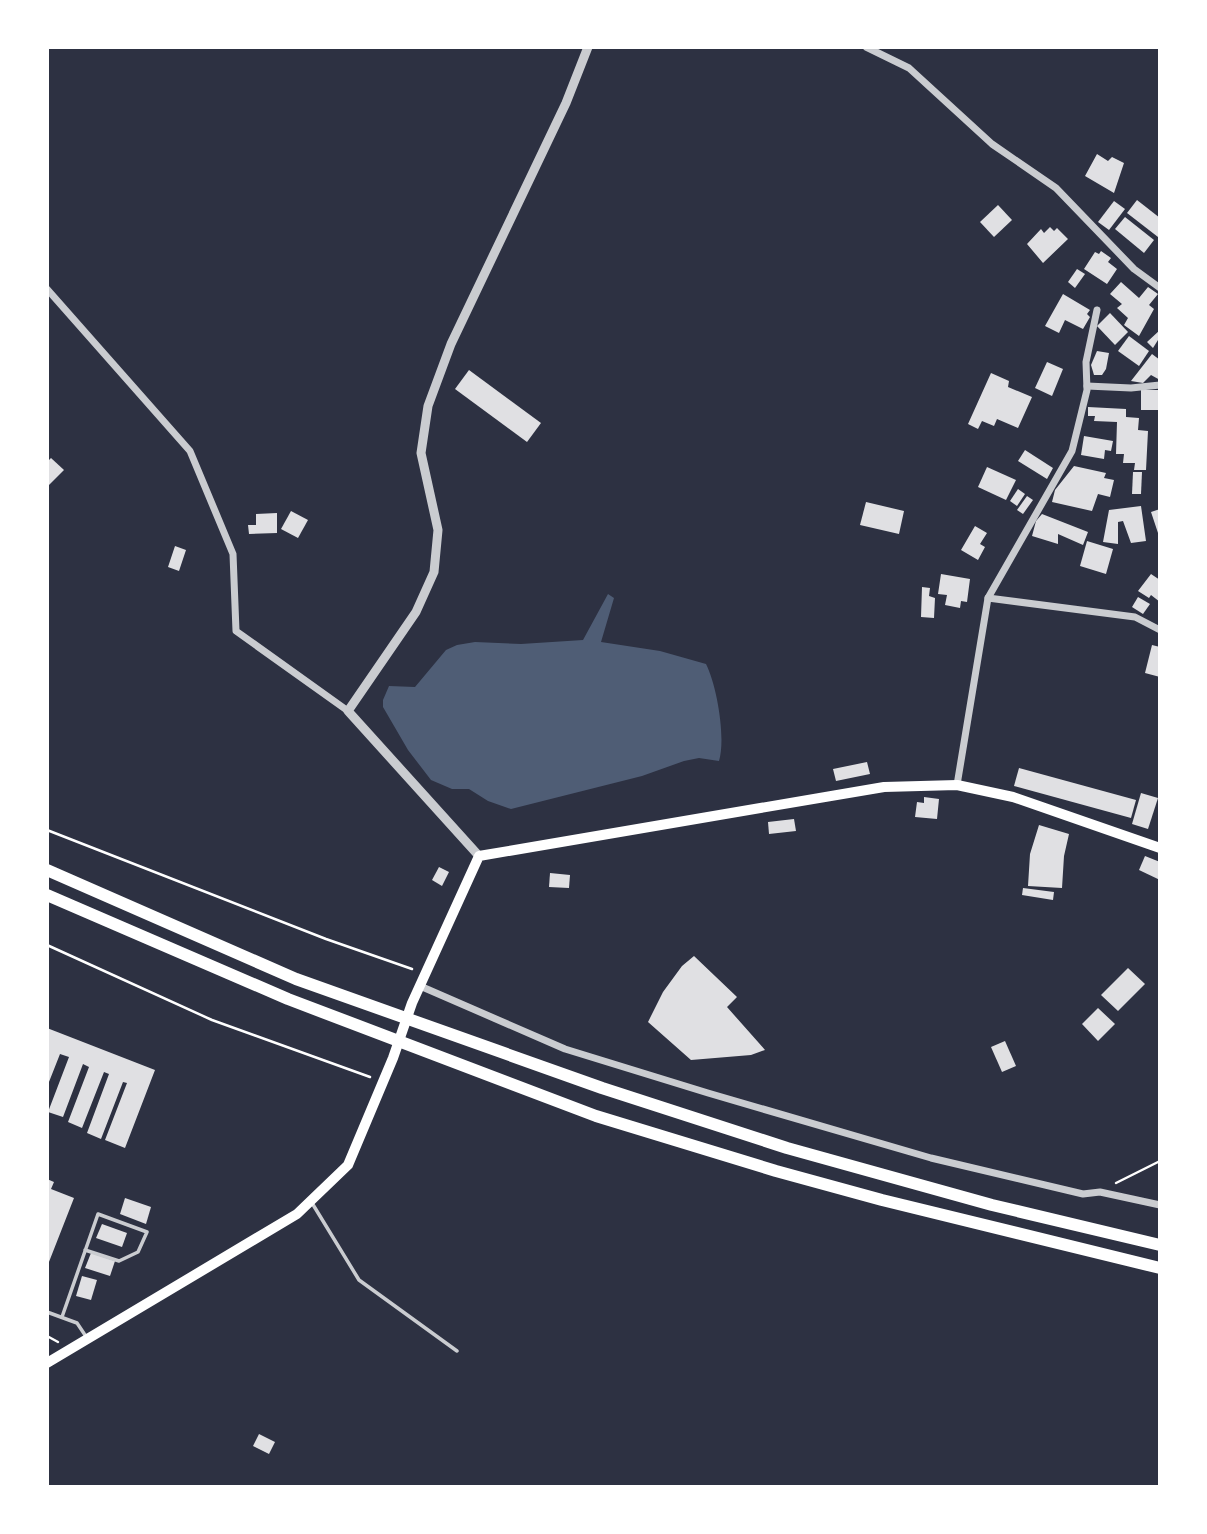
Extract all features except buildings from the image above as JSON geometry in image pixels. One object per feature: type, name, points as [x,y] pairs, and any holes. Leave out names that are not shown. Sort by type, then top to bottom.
[{"type":"highway","points":[[47,870],[296,979],[602,1088],[787,1148],[992,1205],[1160,1245]]},
{"type":"highway","points":[[47,895],[288,999],[596,1116],[882,1200],[1160,1268]]},
{"type":"main road","points":[[47,1363],[297,1214],[348,1165],[425,974],[479,856],[884,787],[957,785],[1013,797],[1160,848]]},
{"type":"street","points":[[348,711],[416,612],[434,572],[438,530],[421,453],[428,406],[451,344],[566,103],[589,47]]},
{"type":"street","points":[[866,47],[909,68],[992,144],[1056,188],[1134,269],[1160,288]]},
{"type":"street","points":[[47,289],[190,451],[233,554],[236,631],[348,711],[479,856]]},
{"type":"street","points":[[957,785],[988,598],[1072,451],[1087,386],[1086,362],[1097,310]]},
{"type":"street","points":[[1087,386],[1131,388],[1160,385]]},
{"type":"street","points":[[988,598],[1135,617],[1160,630]]},
{"type":"street","points":[[420,986],[565,1049],[708,1093],[932,1158],[1083,1194],[1100,1192],[1160,1205]]},
{"type":"lane","points":[[311,1201],[359,1280],[457,1350]]},
{"type":"lane","points":[[62,1317],[85,1250],[98,1214],[147,1232],[138,1252],[119,1261],[85,1250]]},
{"type":"lane","points":[[47,1311],[77,1323],[87,1338]]},
{"type":"path","points":[[47,830],[326,939],[425,974]]},
{"type":"path","points":[[47,945],[212,1020],[383,1082]]},
{"type":"path","points":[[1100,1192],[1160,1161]]},
{"type":"water","points":[[608,594],[614,598],[601,642],[660,651],[706,664],[714,685],[719,712],[719,761],[699,758],[684,761],[642,776],[511,809],[488,801],[469,789],[452,789],[431,780],[408,750],[383,707],[389,686],[415,687],[446,650],[457,645],[475,642],[521,644],[583,640]]}]
